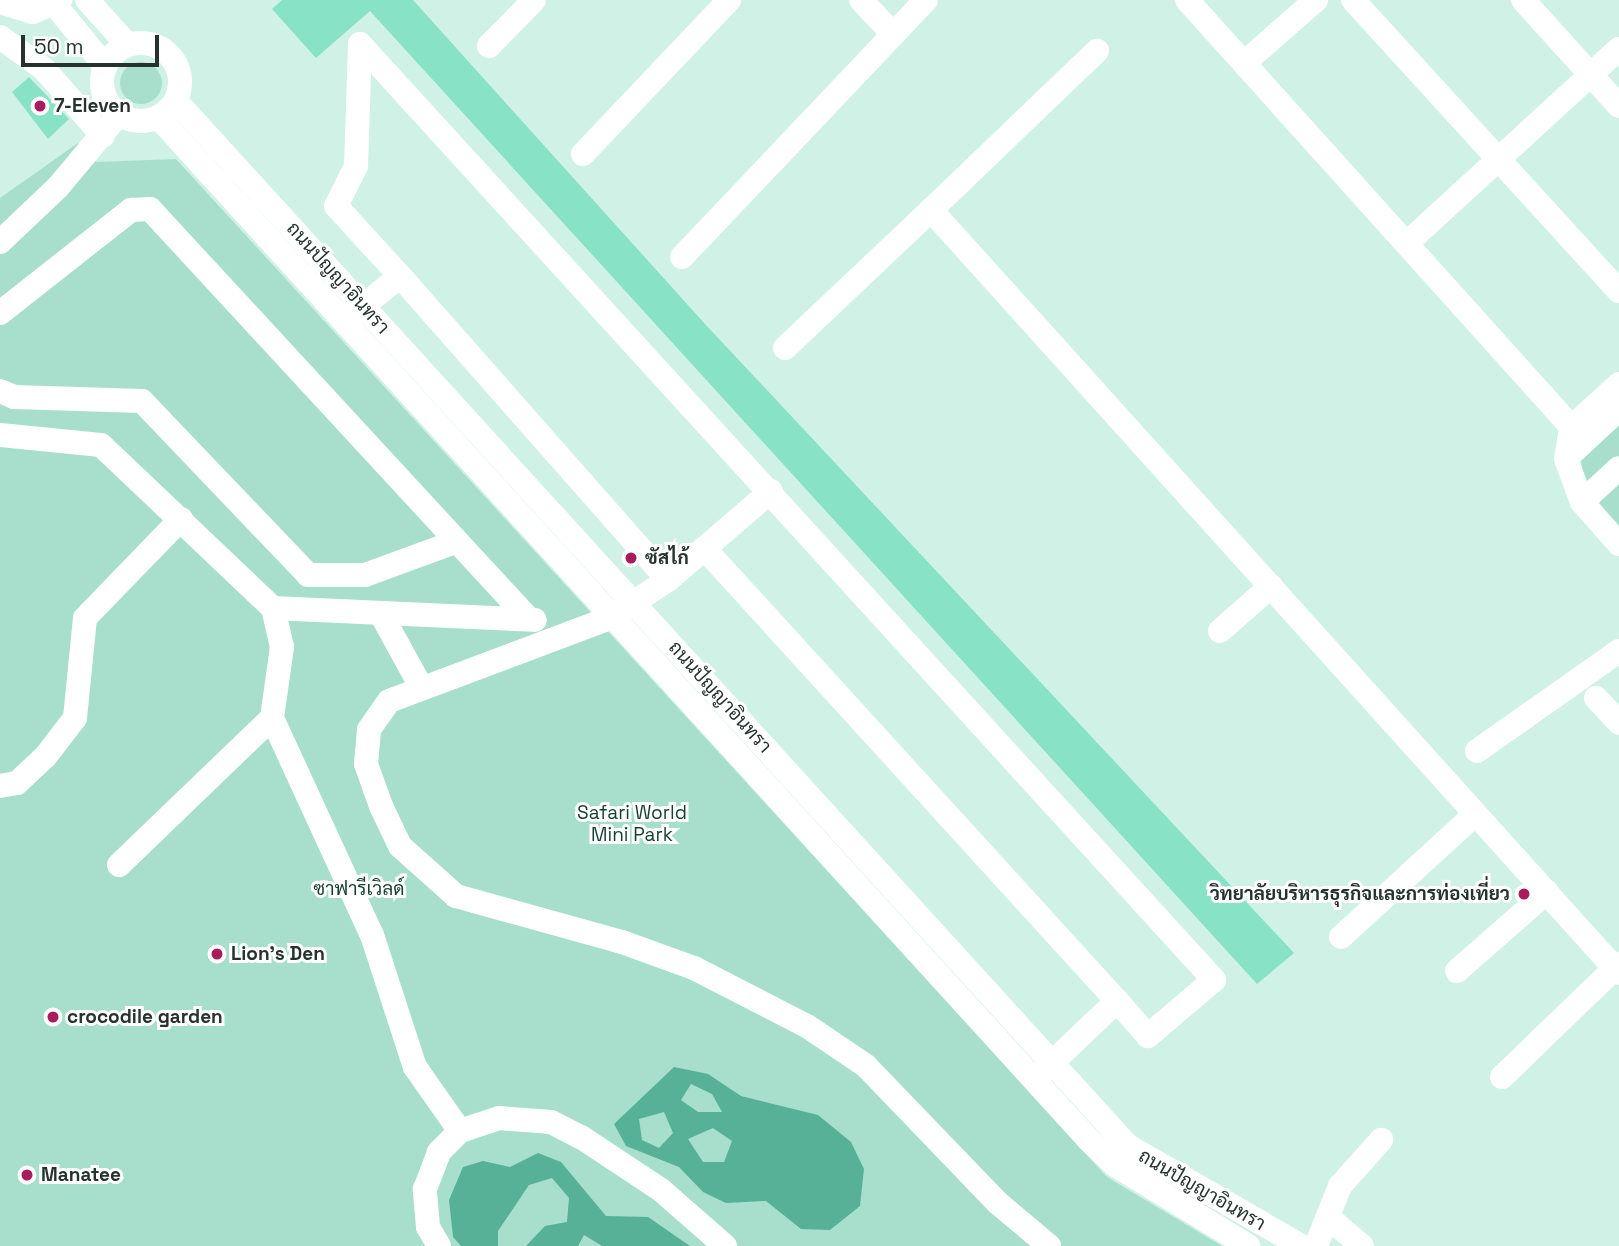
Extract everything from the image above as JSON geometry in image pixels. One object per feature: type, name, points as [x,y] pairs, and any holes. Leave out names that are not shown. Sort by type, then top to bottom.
[{"type":"street","points":[[86,0],[128,45]]},
{"type":"street","points":[[489,46],[534,0]]},
{"type":"street","points":[[583,154],[729,0]]},
{"type":"street","points":[[861,0],[893,34]]},
{"type":"street","points":[[682,257],[926,0]]},
{"type":"street","points":[[1187,0],[1577,435]]},
{"type":"street","points":[[1244,63],[1316,0]]},
{"type":"street","points":[[1353,0],[1619,291]]},
{"type":"street","points":[[1523,0],[1619,106]]},
{"type":"street","points":[[103,136],[44,69],[0,35],[6,6],[57,3],[105,66],[104,96],[119,114],[142,122],[167,109],[180,78],[172,56],[151,44],[128,45],[105,66]]},
{"type":"street","points":[[668,580],[336,206],[356,166],[360,44],[771,491],[1214,980],[1148,1036],[704,548]]},
{"type":"street","points":[[1407,243],[1619,49]]},
{"type":"street","points":[[785,348],[1097,51]]},
{"type":"street","name":"ถนนปัญญาอินทรา","points":[[167,109],[363,306],[632,601],[1041,1072],[1115,1165],[1248,1246]]},
{"type":"street","name":"ถนนปัญญาอินทรา","points":[[167,109],[344,322],[610,618],[1041,1072],[1145,1159],[1301,1246]]},
{"type":"street","points":[[0,242],[103,136],[119,114]]},
{"type":"street","points":[[1,315],[131,210],[150,209],[454,542],[527,617],[561,638]]},
{"type":"street","points":[[931,210],[1548,892],[1613,977],[1502,1077]]},
{"type":"street","points":[[344,322],[400,276]]},
{"type":"street","points":[[1619,384],[1577,435],[1566,460],[1582,502],[1619,544]]},
{"type":"street","points":[[0,391],[14,397],[142,401],[308,575],[365,575],[454,542]]},
{"type":"street","points":[[1577,435],[1619,409]]},
{"type":"street","points":[[0,435],[101,446],[273,608],[282,647],[272,718],[372,934],[415,1067],[433,1100],[460,1131]]},
{"type":"street","points":[[1582,502],[1619,468]]},
{"type":"street","points":[[771,491],[668,580],[632,601],[610,618],[561,638],[420,685],[389,701],[369,730],[366,764],[400,846],[430,876],[456,896],[694,968],[807,1026],[866,1066],[998,1203],[1049,1246]]},
{"type":"street","points":[[0,786],[17,782],[45,757],[75,718],[85,618],[181,519]]},
{"type":"street","points":[[1220,631],[1271,586]]},
{"type":"street","points":[[273,608],[381,614],[527,617]]},
{"type":"street","points":[[381,614],[420,685]]},
{"type":"street","points":[[1478,751],[1619,651]]},
{"type":"street","points":[[1596,698],[1619,723]]},
{"type":"street","points":[[119,865],[272,718]]},
{"type":"street","points":[[1341,937],[1475,814]]},
{"type":"street","points":[[1457,971],[1548,892]]},
{"type":"street","points":[[1041,1072],[1117,1001]]},
{"type":"street","points":[[439,1246],[428,1227],[425,1189],[439,1152],[460,1131],[499,1118],[551,1122],[661,1190],[725,1246]]},
{"type":"street","points":[[1316,1246],[1340,1186],[1381,1140]]},
{"type":"street","points":[[1329,1218],[1362,1246]]},
{"type":"green space","points":[[141,62],[156,68],[162,83],[156,98],[141,104],[126,98],[120,83],[126,68]]},
{"type":"green space","name":"ซาฟารีเวิลด์","points":[[78,143],[96,162],[176,159],[1107,1177],[1222,1246],[0,1246],[0,198]]},
{"type":"green space","points":[[1619,399],[1619,534],[1583,494],[1580,434]]},
{"type":"shaded area","points":[[674,1067],[708,1074],[741,1096],[818,1115],[851,1142],[864,1169],[860,1206],[830,1230],[801,1229],[766,1201],[726,1203],[703,1192],[679,1167],[626,1146],[614,1124]],"holes":[[[691,1084],[712,1094],[722,1112],[698,1112],[681,1100]],[[664,1112],[673,1133],[659,1148],[642,1140],[639,1119]],[[713,1128],[732,1141],[724,1162],[703,1162],[688,1139]]]},
{"type":"shaded area","points":[[538,1153],[561,1162],[606,1216],[648,1217],[690,1246],[602,1246],[584,1235],[578,1246],[526,1246],[545,1226],[567,1222],[569,1198],[552,1178],[529,1185],[498,1231],[498,1246],[461,1246],[453,1237],[449,1200],[463,1167],[483,1161],[510,1167]]},
{"type":"building","points":[[282,0],[413,0],[705,324],[1294,953],[1257,984],[370,11],[316,58],[272,9]]},
{"type":"building","name":"7-Eleven","points":[[29,77],[69,119],[48,139],[12,92]]},
{"type":"place","name":"7-Eleven","points":[[40,106]]},
{"type":"place","name":"ซัสไก้","points":[[631,558]]},
{"type":"place","name":"วิทยาลัยบริหารธุรกิจและการท่องเที่ยว","points":[[1524,894]]},
{"type":"place","name":"Lion's Den","points":[[217,954]]},
{"type":"place","name":"crocodile garden","points":[[53,1017]]},
{"type":"place","name":"Manatee","points":[[27,1175]]},
{"type":"park label","name":"Safari World Mini Park","points":[[632,824]]}]
